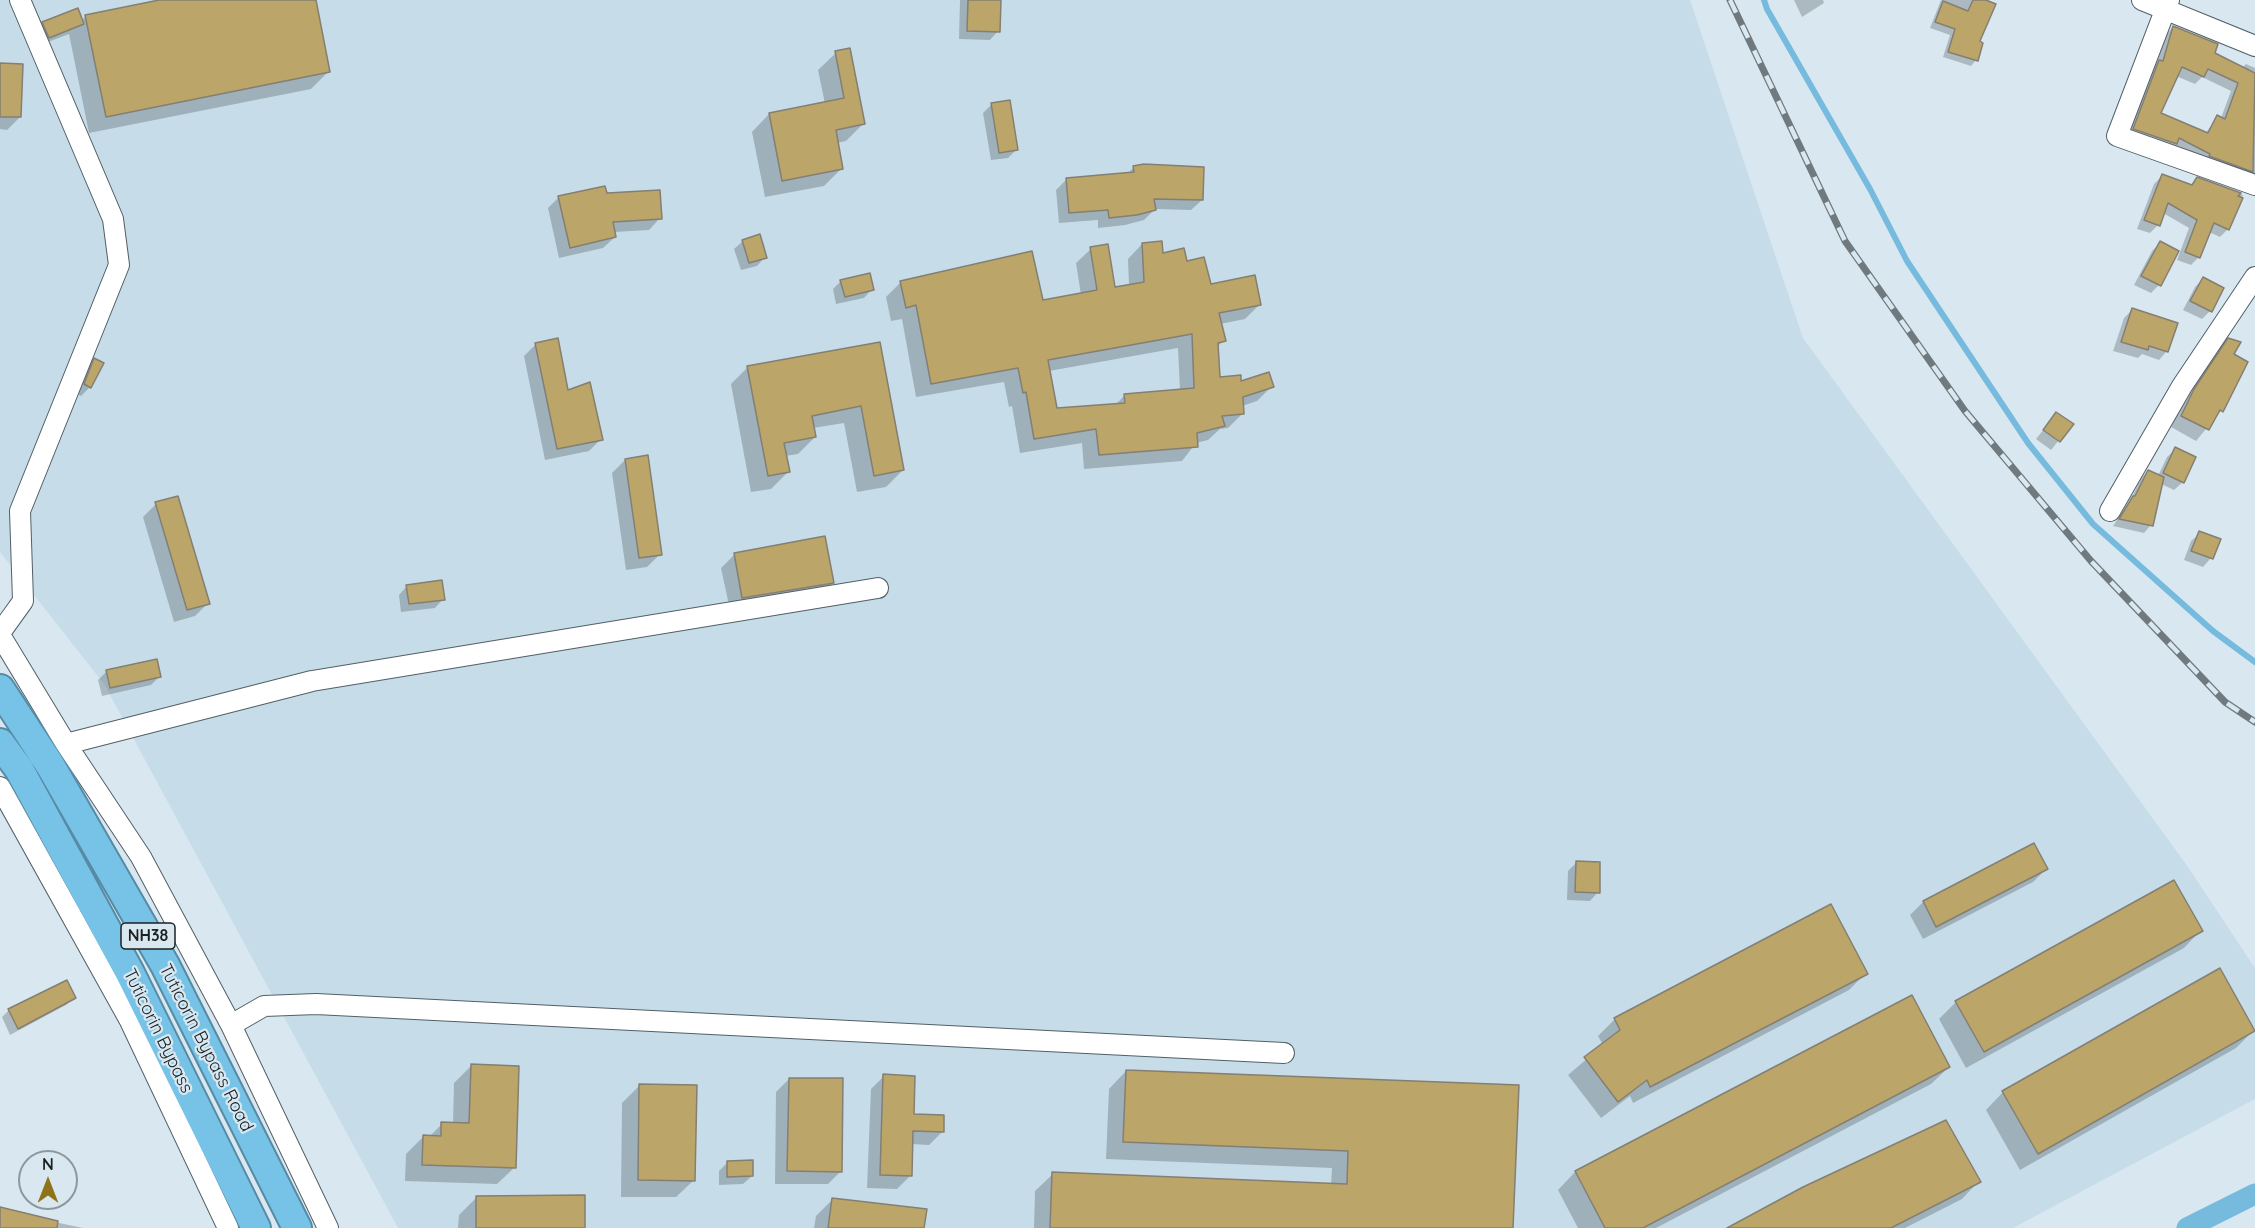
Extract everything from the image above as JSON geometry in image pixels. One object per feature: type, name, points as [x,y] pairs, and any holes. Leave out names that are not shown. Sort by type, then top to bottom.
[{"type":"highway","name":"Tuticorin Bypass Road","points":[[0,689],[50,765],[165,965],[297,1228]]},
{"type":"highway","name":"Tuticorin Bypass","points":[[0,743],[19,769],[130,973],[256,1228]]},
{"type":"street","points":[[21,0],[113,219],[119,265],[20,511],[23,601],[0,634],[66,744],[141,857],[231,1025],[328,1228]]},
{"type":"street","points":[[2142,0],[2166,5],[2255,45]]},
{"type":"street","points":[[2166,5],[2117,136],[2255,185]]},
{"type":"street","points":[[2110,511],[2182,386],[2255,277]]},
{"type":"street","points":[[66,744],[312,681],[878,588]]},
{"type":"street","points":[[0,787],[129,1021],[228,1228]]},
{"type":"street","points":[[231,1025],[264,1006],[316,1004],[1284,1053]]},
{"type":"shaded area","points":[[0,0],[1690,0],[1803,338],[2186,864],[2255,968],[2255,1099],[2013,1228],[398,1228],[104,684],[0,552]]},
{"type":"building","points":[[159,0],[316,0],[330,72],[106,117],[85,15]]},
{"type":"building","points":[[968,0],[1001,0],[1000,32],[967,31]]},
{"type":"building","points":[[1973,0],[1986,0],[1996,4],[1980,41],[1983,43],[1978,61],[1948,52],[1955,29],[1935,22],[1943,1],[1968,11]]},
{"type":"building","points":[[78,8],[84,24],[49,38],[42,22]]},
{"type":"building","points":[[2173,26],[2218,44],[2215,53],[2255,73],[2253,172],[2209,156],[2210,154],[2179,138],[2177,144],[2133,129],[2159,60],[2163,61]],"holes":[[[2182,67],[2204,77],[2208,69],[2238,83],[2225,119],[2217,115],[2208,133],[2161,113]]]},
{"type":"building","points":[[850,48],[865,124],[836,130],[843,169],[782,181],[769,113],[844,98],[835,51]]},
{"type":"building","points":[[0,63],[23,64],[21,117],[0,117]]},
{"type":"building","points":[[1010,100],[1018,150],[999,153],[991,103]]},
{"type":"building","points":[[1144,164],[1204,167],[1203,200],[1154,199],[1156,210],[1109,218],[1108,210],[1069,213],[1066,178],[1134,172],[1133,166]]},
{"type":"building","points":[[2162,174],[2192,185],[2197,177],[2241,193],[2238,196],[2243,198],[2229,230],[2214,223],[2200,258],[2185,252],[2197,220],[2168,203],[2160,226],[2144,220]]},
{"type":"building","points":[[605,186],[607,193],[660,190],[662,219],[613,222],[616,237],[570,248],[558,196]]},
{"type":"building","points":[[760,234],[767,258],[749,263],[742,240]]},
{"type":"building","points":[[1162,241],[1163,253],[1184,248],[1187,261],[1204,257],[1211,284],[1255,275],[1261,305],[1219,313],[1226,341],[1218,343],[1220,377],[1241,375],[1241,381],[1269,372],[1274,387],[1243,397],[1244,414],[1222,416],[1225,426],[1197,433],[1198,447],[1099,455],[1096,429],[1034,439],[1026,392],[1023,393],[1018,368],[931,384],[916,305],[906,308],[900,281],[1032,251],[1043,300],[1097,290],[1090,247],[1108,244],[1115,287],[1144,282],[1142,243]],"holes":[[[1192,334],[1194,388],[1124,394],[1125,403],[1057,408],[1048,360]]]},
{"type":"building","points":[[2160,241],[2179,251],[2161,286],[2141,276]]},
{"type":"building","points":[[870,273],[874,290],[845,297],[840,280]]},
{"type":"building","points":[[2203,277],[2224,288],[2212,312],[2190,301]]},
{"type":"building","points":[[2132,308],[2178,323],[2168,352],[2149,346],[2148,350],[2121,342]]},
{"type":"building","points":[[558,338],[568,390],[590,382],[603,440],[557,449],[535,343]]},
{"type":"building","points":[[2228,338],[2241,342],[2234,354],[2248,362],[2223,412],[2220,410],[2209,430],[2181,416],[2194,389]]},
{"type":"building","points":[[880,342],[904,470],[874,476],[861,406],[812,416],[816,437],[784,443],[790,472],[768,476],[747,366]]},
{"type":"building","points":[[94,358],[104,363],[91,388],[84,384]]},
{"type":"building","points":[[2056,412],[2074,424],[2060,442],[2043,430]]},
{"type":"building","points":[[2175,447],[2196,457],[2184,483],[2163,473]]},
{"type":"building","points":[[648,455],[662,555],[639,558],[625,459]]},
{"type":"building","points":[[2148,470],[2164,477],[2153,526],[2119,519],[2135,496]]},
{"type":"building","points":[[178,496],[210,604],[187,610],[155,502]]},
{"type":"building","points":[[2199,531],[2221,539],[2213,559],[2191,551]]},
{"type":"building","points":[[825,536],[834,583],[742,598],[734,553]]},
{"type":"building","points":[[442,580],[445,600],[409,604],[406,585]]},
{"type":"building","points":[[157,659],[161,677],[110,688],[106,670]]},
{"type":"building","points":[[2034,843],[2048,869],[1936,927],[1923,901]]},
{"type":"building","points":[[1576,861],[1600,862],[1600,893],[1575,892]]},
{"type":"building","points":[[2174,880],[2203,931],[1984,1052],[1955,1001]]},
{"type":"building","points":[[1831,904],[1868,974],[1650,1087],[1647,1080],[1618,1102],[1584,1057],[1620,1030],[1614,1018]]},
{"type":"building","points":[[2220,968],[2255,1031],[2038,1154],[2002,1091]]},
{"type":"building","points":[[67,980],[76,998],[18,1029],[8,1009]]},
{"type":"building","points":[[1912,995],[1950,1067],[1643,1228],[1605,1228],[1575,1171]]},
{"type":"building","points":[[471,1064],[519,1066],[516,1168],[422,1165],[423,1135],[441,1136],[441,1122],[469,1123]]},
{"type":"building","points":[[1126,1070],[1519,1085],[1513,1228],[1050,1228],[1052,1172],[1347,1184],[1348,1151],[1123,1142]]},
{"type":"building","points":[[883,1074],[915,1076],[914,1114],[944,1115],[944,1132],[913,1131],[912,1176],[880,1175]]},
{"type":"building","points":[[789,1078],[843,1078],[842,1172],[787,1171]]},
{"type":"building","points":[[639,1084],[697,1085],[695,1181],[638,1180]]},
{"type":"building","points":[[1946,1120],[1981,1182],[1891,1228],[1727,1228],[1803,1187]]},
{"type":"building","points":[[753,1160],[753,1176],[727,1177],[727,1161]]},
{"type":"building","points":[[585,1195],[585,1228],[476,1228],[476,1196]]},
{"type":"building","points":[[832,1198],[927,1209],[924,1228],[828,1228]]},
{"type":"building","points":[[0,1207],[58,1221],[57,1228],[0,1228]]},
{"type":"waterway","points":[[1764,0],[1870,189],[1907,261],[2028,443],[2093,524],[2213,631],[2255,662]]},
{"type":"waterway","points":[[2187,1228],[2255,1194]]},
{"type":"railway","points":[[1730,0],[1845,241],[1965,411],[2091,561],[2225,702],[2255,722]]}]
